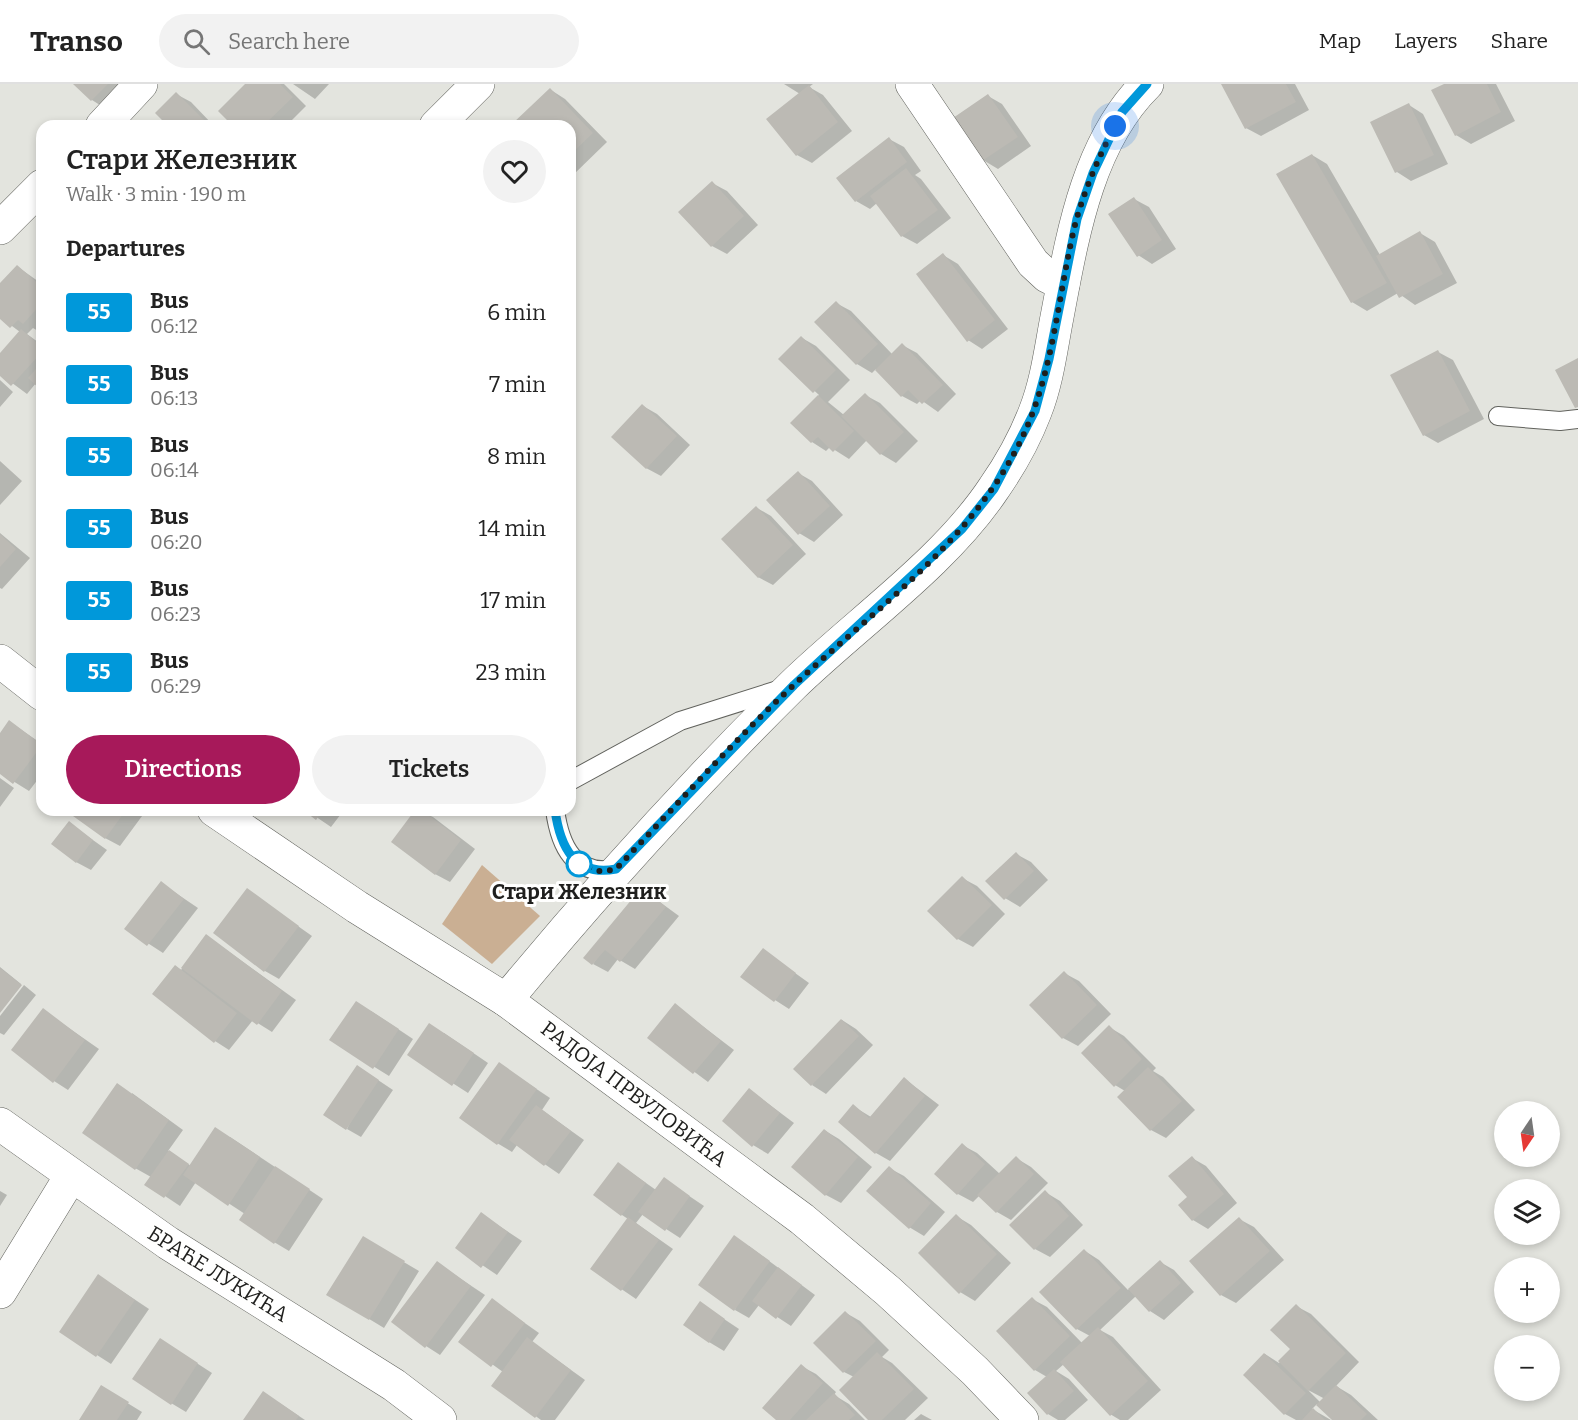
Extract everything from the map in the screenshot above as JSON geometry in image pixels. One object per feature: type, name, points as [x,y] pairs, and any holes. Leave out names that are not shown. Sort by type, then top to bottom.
[{"type":"street","points":[[108,120],[141,84]]},
{"type":"street","points":[[442,120],[478,84]]},
{"type":"street","points":[[912,84],[1033,263],[1047,276],[1063,284]]},
{"type":"street","points":[[506,1000],[616,869],[794,685],[962,529],[994,489],[1035,411],[1049,359],[1077,219],[1093,173],[1122,112],[1147,84]]},
{"type":"street","points":[[0,228],[36,192]]},
{"type":"street","points":[[0,661],[36,689]]},
{"type":"street","name":"РАДОЈА ПРВУЛОВИЋА","points":[[223,816],[357,907],[506,1000],[802,1219],[888,1291],[975,1371],[1022,1420]]},
{"type":"street","name":"БРАЋЕ ЛУКИЋА","points":[[0,1124],[168,1244],[394,1385],[440,1420]]},
{"type":"street","points":[[0,1292],[71,1176]]},
{"type":"lane","points":[[1498,416],[1560,421],[1578,419]]},
{"type":"lane","points":[[576,778],[680,721],[794,685]]},
{"type":"lane","points":[[556,816],[557,825],[571,858],[590,869],[602,872],[616,869]]},
{"type":"shaded area","points":[[482,865],[540,916],[492,964],[442,924]]},
{"type":"building","points":[[73,84],[108,84],[91,101]]},
{"type":"building","points":[[245,84],[280,84],[293,97],[269,120],[227,120],[218,111]]},
{"type":"building","points":[[1221,84],[1286,84],[1296,102],[1245,129]]},
{"type":"building","points":[[1444,84],[1487,84],[1501,112],[1455,136],[1431,90]]},
{"type":"building","points":[[809,85],[838,122],[796,156],[766,119]]},
{"type":"building","points":[[550,88],[593,133],[576,149],[576,120],[516,120]]},
{"type":"building","points":[[176,92],[204,120],[162,120],[155,113]]},
{"type":"building","points":[[988,94],[1018,137],[982,161],[953,118]]},
{"type":"building","points":[[1409,103],[1434,155],[1395,173],[1370,122]]},
{"type":"building","points":[[889,137],[907,162],[855,202],[836,178]]},
{"type":"building","points":[[1312,154],[1387,283],[1351,303],[1276,174]]},
{"type":"building","points":[[906,168],[938,210],[901,237],[870,196]]},
{"type":"building","points":[[712,181],[744,216],[711,247],[678,212]]},
{"type":"building","points":[[1134,197],[1162,240],[1137,257],[1108,214]]},
{"type":"building","points":[[1420,231],[1443,274],[1399,298],[1376,256]]},
{"type":"building","points":[[943,253],[995,320],[967,342],[916,274]]},
{"type":"building","points":[[17,265],[36,282],[36,310],[23,324],[18,320],[10,328],[0,319],[0,283]]},
{"type":"building","points":[[836,301],[878,344],[856,365],[814,322]]},
{"type":"building","points":[[21,329],[36,342],[36,359],[11,386],[0,376],[0,353]]},
{"type":"building","points":[[801,336],[836,370],[813,393],[778,359]]},
{"type":"building","points":[[902,343],[943,385],[922,404],[908,390],[901,397],[875,370]]},
{"type":"building","points":[[1438,350],[1470,411],[1423,436],[1390,375]]},
{"type":"building","points":[[1578,358],[1578,407],[1575,408],[1555,370]]},
{"type":"building","points":[[36,369],[36,385],[28,378]]},
{"type":"building","points":[[865,393],[904,432],[880,455],[841,416]]},
{"type":"building","points":[[818,395],[854,431],[833,452],[818,437],[811,443],[790,423]]},
{"type":"building","points":[[642,404],[677,436],[646,469],[611,437]]},
{"type":"building","points":[[798,471],[830,506],[798,535],[766,500]]},
{"type":"building","points":[[756,506],[793,545],[758,578],[721,539]]},
{"type":"building","points":[[0,534],[16,549],[0,567]]},
{"type":"building","points":[[9,720],[36,740],[36,753],[13,784],[0,774],[0,733]]},
{"type":"building","points":[[73,816],[122,816],[105,839]]},
{"type":"building","points":[[410,816],[430,816],[461,840],[435,875],[391,842]]},
{"type":"building","points":[[69,821],[93,840],[76,863],[51,844]]},
{"type":"building","points":[[1016,852],[1034,871],[1004,900],[985,881]]},
{"type":"building","points":[[962,876],[992,905],[957,940],[927,911]]},
{"type":"building","points":[[161,881],[184,899],[147,946],[124,929]]},
{"type":"building","points":[[642,887],[666,907],[620,962],[605,950],[592,965],[583,958]]},
{"type":"building","points":[[247,888],[299,926],[264,972],[213,933]]},
{"type":"building","points":[[206,934],[282,991],[257,1025],[181,968]]},
{"type":"building","points":[[763,948],[796,973],[774,1002],[740,977]]},
{"type":"building","points":[[175,965],[237,1013],[214,1043],[152,994]]},
{"type":"building","points":[[0,968],[22,985],[0,1013]]},
{"type":"building","points":[[1064,971],[1097,1005],[1062,1039],[1029,1005]]},
{"type":"building","points":[[356,1001],[399,1029],[373,1069],[329,1040]]},
{"type":"building","points":[[675,1003],[721,1041],[693,1074],[647,1038]]},
{"type":"building","points":[[43,1008],[85,1040],[53,1083],[11,1050]]},
{"type":"building","points":[[841,1019],[859,1036],[811,1086],[793,1069]]},
{"type":"building","points":[[429,1023],[474,1053],[452,1086],[407,1055]]},
{"type":"building","points":[[1109,1025],[1142,1059],[1114,1087],[1081,1053]]},
{"type":"building","points":[[499,1062],[537,1089],[497,1145],[459,1118]]},
{"type":"building","points":[[357,1065],[379,1080],[346,1130],[323,1115]]},
{"type":"building","points":[[1148,1067],[1182,1101],[1150,1131],[1117,1097]]},
{"type":"building","points":[[904,1077],[925,1096],[875,1154],[838,1122],[853,1104],[869,1118]]},
{"type":"building","points":[[117,1083],[169,1120],[135,1170],[82,1133]]},
{"type":"building","points":[[749,1088],[780,1113],[752,1147],[722,1121]]},
{"type":"building","points":[[536,1105],[571,1131],[544,1166],[509,1140]]},
{"type":"building","points":[[215,1127],[260,1157],[228,1206],[183,1175]]},
{"type":"building","points":[[824,1129],[858,1157],[825,1196],[791,1167]]},
{"type":"building","points":[[962,1143],[985,1164],[957,1195],[934,1174]]},
{"type":"building","points":[[169,1150],[189,1164],[164,1198],[144,1185]]},
{"type":"building","points":[[1016,1156],[1034,1174],[996,1213],[977,1195]]},
{"type":"building","points":[[1192,1156],[1224,1194],[1192,1221],[1178,1205],[1187,1197],[1168,1176]]},
{"type":"building","points":[[618,1162],[646,1183],[621,1216],[593,1195]]},
{"type":"building","points":[[275,1166],[310,1189],[274,1244],[239,1220]]},
{"type":"building","points":[[889,1166],[931,1203],[909,1229],[866,1191]]},
{"type":"building","points":[[664,1177],[690,1196],[665,1231],[638,1212]]},
{"type":"building","points":[[1045,1190],[1069,1216],[1034,1250],[1009,1225]]},
{"type":"building","points":[[481,1212],[508,1232],[481,1268],[455,1248]]},
{"type":"building","points":[[956,1214],[997,1254],[959,1294],[918,1253]]},
{"type":"building","points":[[628,1217],[659,1240],[621,1291],[590,1269]]},
{"type":"building","points":[[1239,1217],[1270,1251],[1220,1296],[1189,1261]]},
{"type":"building","points":[[734,1235],[770,1261],[734,1311],[698,1285]]},
{"type":"building","points":[[363,1236],[405,1261],[369,1320],[326,1295]]},
{"type":"building","points":[[1084,1249],[1121,1288],[1076,1330],[1039,1292]]},
{"type":"building","points":[[1160,1260],[1181,1283],[1149,1312],[1128,1289]]},
{"type":"building","points":[[437,1261],[471,1286],[425,1348],[391,1322]]},
{"type":"building","points":[[778,1267],[802,1285],[776,1319],[752,1301]]},
{"type":"building","points":[[98,1274],[135,1300],[96,1357],[59,1332]]},
{"type":"building","points":[[1032,1297],[1070,1336],[1034,1371],[996,1331]]},
{"type":"building","points":[[492,1298],[525,1323],[491,1367],[458,1342]]},
{"type":"building","points":[[700,1301],[725,1319],[709,1343],[683,1325]]},
{"type":"building","points":[[1296,1304],[1346,1353],[1308,1391],[1278,1361],[1290,1349],[1270,1330]]},
{"type":"building","points":[[845,1311],[876,1341],[843,1373],[813,1343]]},
{"type":"building","points":[[1098,1327],[1148,1381],[1110,1416],[1060,1362]]},
{"type":"building","points":[[527,1337],[571,1370],[535,1418],[491,1386]]},
{"type":"building","points":[[160,1338],[198,1363],[171,1405],[132,1379]]},
{"type":"building","points":[[877,1352],[914,1389],[882,1420],[868,1420],[839,1390]]},
{"type":"building","points":[[1264,1353],[1306,1393],[1284,1415],[1243,1375]]},
{"type":"building","points":[[801,1364],[823,1383],[790,1420],[776,1420],[762,1408]]},
{"type":"building","points":[[1054,1369],[1074,1391],[1047,1415],[1027,1393]]},
{"type":"building","points":[[101,1385],[129,1402],[117,1420],[79,1420]]},
{"type":"building","points":[[1336,1385],[1367,1414],[1361,1420],[1332,1420],[1316,1405]]},
{"type":"building","points":[[263,1391],[299,1416],[296,1420],[243,1420]]},
{"type":"building","points":[[834,1393],[855,1415],[849,1420],[806,1420]]},
{"type":"building","points":[[1313,1408],[1325,1420],[1302,1420]]},
{"type":"bus line","name":"55","points":[[556,816],[557,825],[571,858],[590,869],[602,872],[616,869],[794,685],[962,529],[994,489],[1035,411],[1049,359],[1077,219],[1093,173],[1122,112],[1147,84]]},
{"type":"place","name":"Стари Железник","points":[[579,864]]},
{"type":"route","points":[[579,864],[602,872],[616,869],[794,685],[962,529],[994,489],[1035,411],[1049,359],[1077,219],[1093,173],[1115,126]]}]
